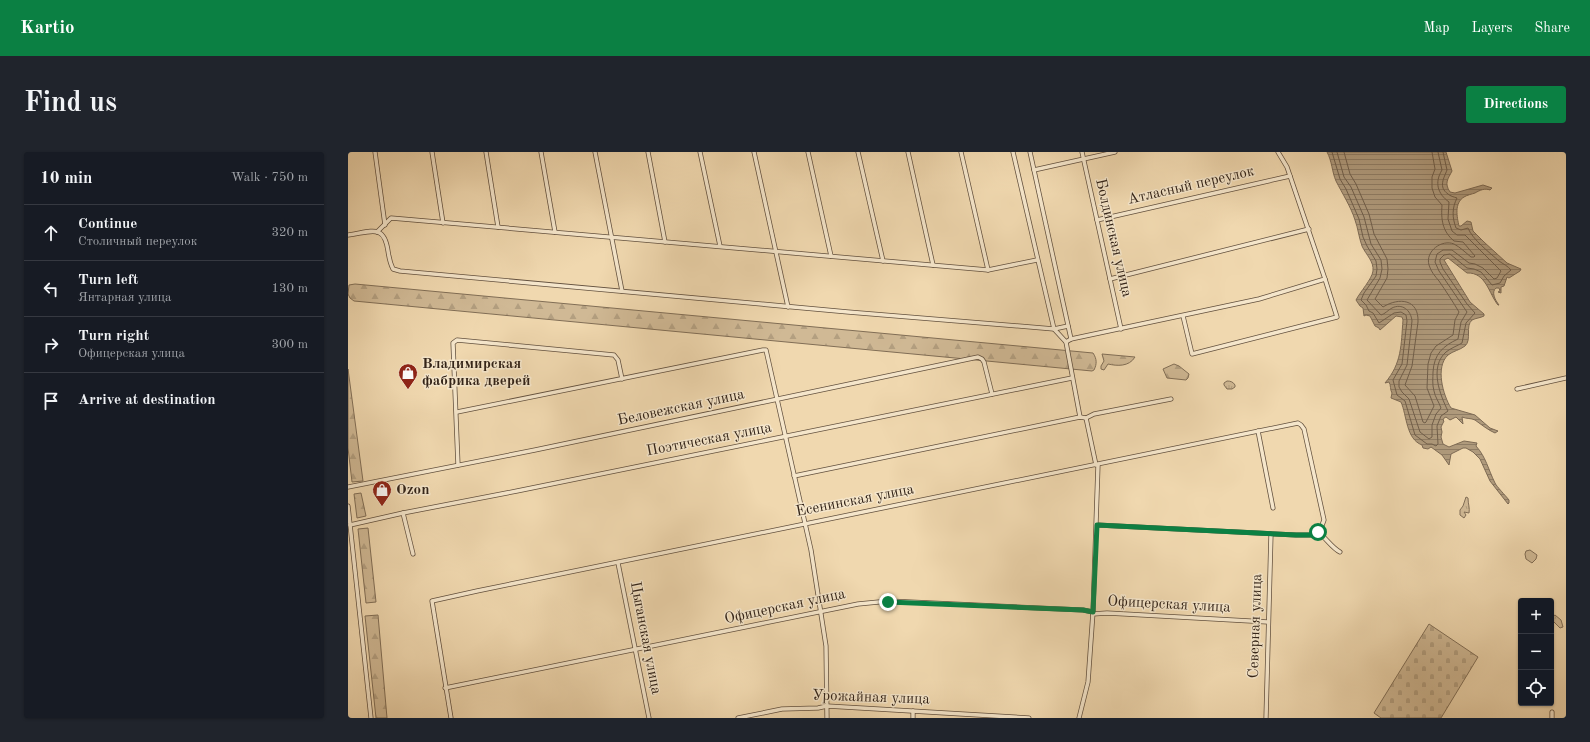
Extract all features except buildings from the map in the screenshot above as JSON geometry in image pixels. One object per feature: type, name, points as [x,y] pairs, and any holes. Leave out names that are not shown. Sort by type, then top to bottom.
[{"type":"street","points":[[375,152],[385,225]]},
{"type":"street","points":[[432,152],[442,223]]},
{"type":"street","points":[[486,152],[498,227]]},
{"type":"street","points":[[541,152],[555,232]]},
{"type":"street","points":[[595,152],[622,291]]},
{"type":"street","points":[[648,152],[665,242]]},
{"type":"street","points":[[700,152],[720,246]]},
{"type":"street","points":[[754,152],[788,307]]},
{"type":"street","points":[[808,152],[831,256]]},
{"type":"street","points":[[858,152],[883,260]]},
{"type":"street","points":[[908,152],[933,265]]},
{"type":"street","points":[[961,152],[988,270]]},
{"type":"street","points":[[1013,152],[1054,329],[1066,342],[1080,417]]},
{"type":"street","points":[[1030,152],[1071,339]]},
{"type":"street","name":"Болдинская улица","points":[[1082,152],[1121,329]]},
{"type":"street","points":[[1034,170],[1115,152]]},
{"type":"street","points":[[1183,316],[1192,354],[1337,316],[1287,167],[1278,152]]},
{"type":"street","name":"Атласный переулок","points":[[1097,220],[1290,176]]},
{"type":"street","points":[[378,232],[391,218],[988,270],[1037,260]]},
{"type":"street","points":[[1110,279],[1309,229]]},
{"type":"street","points":[[348,234],[378,232],[383,234],[386,240],[390,264],[394,269],[400,271],[788,307],[1054,329],[1068,326]]},
{"type":"street","points":[[1066,342],[1071,339],[1259,299],[1325,279]]},
{"type":"street","points":[[458,465],[453,343],[457,340],[614,355],[618,360],[622,379]]},
{"type":"street","points":[[457,412],[763,350],[768,353],[785,437],[811,550],[826,646],[826,718]]},
{"type":"street","name":"Беловежская улица","points":[[348,487],[777,400],[978,357],[984,362],[992,394]]},
{"type":"street","name":"Поэтическая улица","points":[[350,525],[1072,378]]},
{"type":"street","points":[[1517,389],[1566,378]]},
{"type":"street","points":[[794,476],[1080,417],[1086,418],[1094,414],[1172,399]]},
{"type":"street","points":[[1079,718],[1088,682],[1097,525],[1097,465],[1086,418]]},
{"type":"street","name":"Есенинская улица","points":[[445,688],[432,601],[805,523],[1097,465],[1258,430],[1298,423],[1304,429],[1324,520],[1318,532]]},
{"type":"street","points":[[1258,430],[1273,508]]},
{"type":"street","points":[[348,506],[371,718]]},
{"type":"street","points":[[403,513],[412,554]]},
{"type":"street","points":[[1097,525],[1271,534],[1313,535],[1318,532],[1328,540],[1337,551],[1340,552]]},
{"type":"street","name":"Северная улица","points":[[1266,718],[1271,534]]},
{"type":"street","name":"Цыганская улица","points":[[618,563],[649,718]]},
{"type":"street","name":"Офицерская улица","points":[[445,688],[588,658],[636,650],[821,613],[858,604],[888,602],[1083,610],[1093,613],[1268,622]]},
{"type":"street","points":[[445,688],[451,718]]},
{"type":"street","name":"Урожайная улица","points":[[738,718],[782,709],[818,708],[827,706],[1029,718]]},
{"type":"street","points":[[913,711],[913,718]]},
{"type":"street","points":[[1552,712],[1552,718]]},
{"type":"green space","points":[[355,284],[1093,353],[1096,359],[1096,364],[1094,370],[1092,371],[354,301],[348,294],[349,285]]},
{"type":"green space","points":[[1102,354],[1135,357],[1130,363],[1119,365],[1108,364],[1104,370],[1101,369],[1104,361]]},
{"type":"green space","points":[[1174,364],[1189,374],[1186,380],[1167,378],[1163,369]]},
{"type":"green space","points":[[348,369],[363,481],[352,482],[348,448]]},
{"type":"green space","points":[[1227,381],[1233,382],[1235,387],[1232,389],[1227,389],[1224,383]]},
{"type":"green space","points":[[361,493],[366,516],[357,518],[354,494]]},
{"type":"green space","points":[[1466,497],[1468,498],[1469,513],[1464,512],[1466,515],[1464,518],[1460,515],[1460,510]]},
{"type":"green space","points":[[368,528],[376,602],[366,603],[358,529]]},
{"type":"green space","points":[[1530,550],[1537,555],[1536,559],[1532,563],[1526,559],[1525,554],[1526,551]]},
{"type":"green space","points":[[378,615],[387,718],[376,718],[365,616]]},
{"type":"green space","points":[[1554,616],[1561,620],[1563,627],[1560,628],[1554,622]]},
{"type":"green space","points":[[1429,624],[1478,657],[1441,718],[1381,718],[1374,713]]},
{"type":"water","points":[[1327,152],[1446,152],[1452,171],[1447,184],[1450,192],[1455,193],[1483,185],[1492,188],[1490,190],[1481,190],[1465,196],[1461,200],[1457,206],[1459,226],[1467,221],[1471,222],[1473,231],[1484,242],[1507,263],[1521,269],[1509,278],[1507,277],[1504,286],[1501,287],[1501,293],[1498,292],[1500,291],[1499,288],[1496,288],[1494,296],[1498,305],[1486,284],[1479,276],[1467,273],[1448,258],[1444,260],[1470,302],[1484,314],[1484,316],[1472,320],[1469,326],[1467,343],[1465,346],[1448,355],[1444,360],[1441,374],[1445,396],[1451,408],[1475,415],[1490,428],[1498,431],[1495,433],[1472,419],[1462,417],[1463,424],[1456,417],[1450,420],[1446,417],[1443,420],[1444,421],[1441,427],[1441,437],[1443,444],[1449,447],[1464,441],[1477,443],[1476,446],[1485,459],[1495,483],[1509,500],[1508,504],[1490,481],[1480,459],[1473,452],[1463,448],[1451,454],[1449,465],[1442,455],[1431,447],[1428,449],[1423,448],[1422,445],[1413,438],[1410,432],[1401,402],[1391,398],[1392,393],[1390,383],[1385,383],[1391,376],[1398,361],[1403,320],[1402,317],[1396,316],[1380,330],[1375,326],[1370,316],[1364,316],[1363,308],[1356,300],[1370,278],[1373,267],[1362,246],[1351,210],[1336,181]]},
{"type":"place","name":"Владимирская фабрика дверей","points":[[408,390]]},
{"type":"place","name":"Ozon","points":[[382,507]]},
{"type":"route","points":[[888,602],[1083,610],[1093,612],[1097,525],[1296,535],[1313,535],[1318,532]]}]
